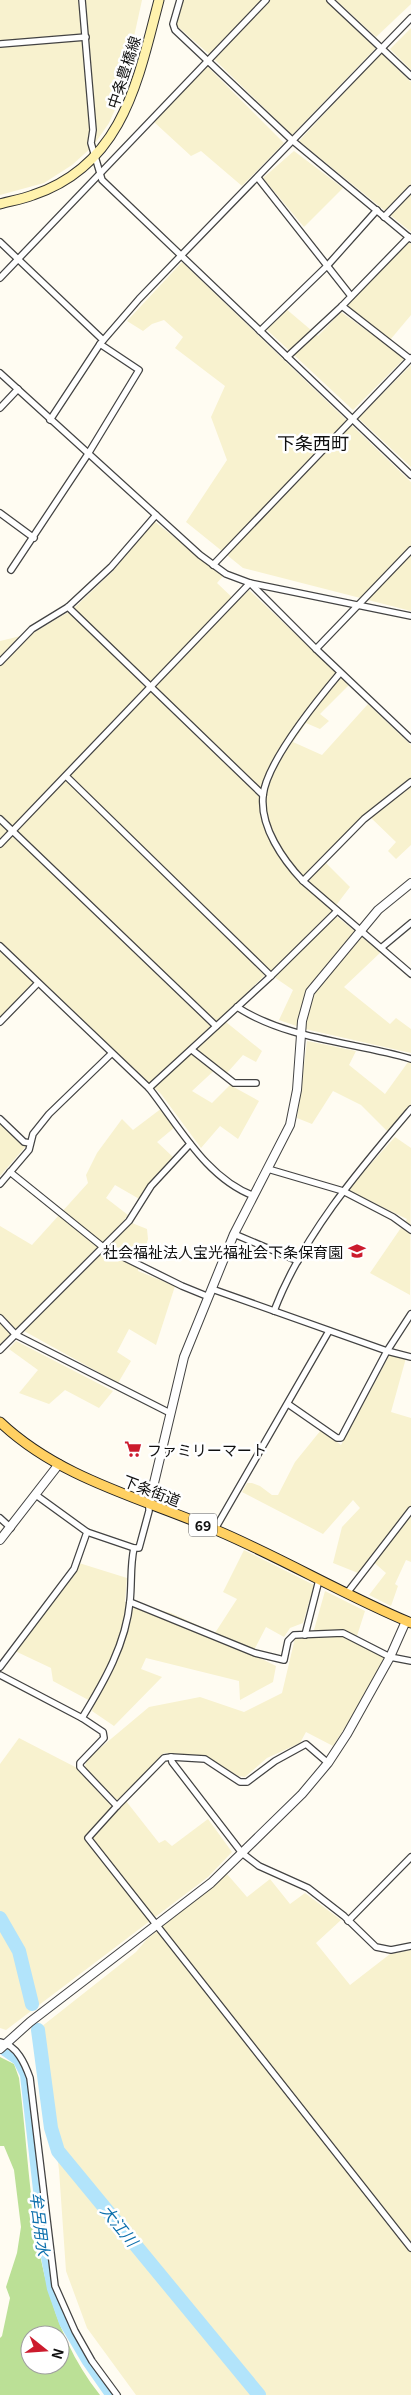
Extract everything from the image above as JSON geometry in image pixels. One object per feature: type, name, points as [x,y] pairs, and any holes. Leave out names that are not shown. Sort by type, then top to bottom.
[{"type":"main road","name":"中条豊橋線","points":[[0,204],[34,195],[57,185],[94,157],[114,131],[133,96],[159,0]]},
{"type":"main road","name":"下条街道","points":[[0,1422],[18,1439],[86,1479],[215,1529],[409,1622]]},
{"type":"street","points":[[82,0],[93,130],[91,143],[102,180],[411,475]]},
{"type":"street","points":[[180,0],[173,24],[175,30],[293,141],[410,238],[342,306],[287,357]]},
{"type":"street","points":[[0,278],[266,0]]},
{"type":"street","points":[[330,0],[411,76]]},
{"type":"street","points":[[50,420],[102,342],[181,256],[411,18]]},
{"type":"street","points":[[0,44],[86,37]]},
{"type":"street","points":[[258,178],[351,296]]},
{"type":"street","points":[[384,217],[411,189]]},
{"type":"street","points":[[260,331],[326,266],[377,210]]},
{"type":"street","points":[[0,242],[102,342],[139,370],[88,454],[11,570]]},
{"type":"street","points":[[213,565],[410,359],[342,306]]},
{"type":"street","points":[[0,373],[156,515],[226,574],[250,583],[411,616]]},
{"type":"street","points":[[0,408],[18,389]]},
{"type":"street","points":[[0,513],[34,538]]},
{"type":"street","points":[[0,662],[32,629],[68,607],[111,567],[156,515]]},
{"type":"street","points":[[316,649],[411,550]]},
{"type":"street","points":[[250,583],[340,673],[411,739]]},
{"type":"street","points":[[0,844],[250,583]]},
{"type":"street","points":[[68,607],[263,795]]},
{"type":"street","points":[[340,673],[295,731],[272,770],[263,795],[269,828],[289,867],[411,974]]},
{"type":"street","points":[[66,776],[271,976]]},
{"type":"street","points":[[303,881],[364,819],[411,782]]},
{"type":"street","points":[[0,819],[216,1026]]},
{"type":"street","points":[[36,1495],[87,1532],[139,1548],[184,1357],[234,1234],[282,1142],[295,1109],[300,1034],[305,1005],[310,992],[359,930],[378,910],[411,883]]},
{"type":"street","points":[[150,1088],[271,976],[337,911]]},
{"type":"street","points":[[381,948],[411,923]]},
{"type":"street","points":[[0,946],[150,1088],[190,1144],[224,1179],[254,1196]]},
{"type":"street","points":[[0,1022],[38,983]]},
{"type":"street","points":[[237,1007],[249,1014],[300,1034],[372,1048],[411,1059]]},
{"type":"street","points":[[192,1050],[234,1083],[256,1083]]},
{"type":"street","points":[[0,1184],[29,1150],[33,1134],[49,1114],[112,1054]]},
{"type":"street","points":[[274,1311],[298,1261],[343,1191],[411,1109]]},
{"type":"street","points":[[0,1119],[24,1142],[30,1143]]},
{"type":"street","points":[[0,1350],[129,1221],[152,1186],[190,1144]]},
{"type":"street","points":[[268,1169],[343,1191],[393,1217],[411,1230]]},
{"type":"street","points":[[10,1172],[103,1247],[182,1286],[209,1297]]},
{"type":"street","points":[[234,1234],[298,1261]]},
{"type":"street","points":[[212,1289],[387,1351],[411,1357]]},
{"type":"street","points":[[288,1404],[337,1438],[341,1438],[387,1351],[411,1314]]},
{"type":"street","points":[[0,1318],[16,1335],[170,1413]]},
{"type":"street","points":[[215,1529],[329,1331]]},
{"type":"street","points":[[0,1540],[58,1464]]},
{"type":"street","points":[[347,1593],[411,1510]]},
{"type":"street","points":[[405,1517],[411,1521]]},
{"type":"street","points":[[0,1518],[11,1528]]},
{"type":"street","points":[[0,1667],[74,1569],[87,1532]]},
{"type":"street","points":[[82,1718],[114,1661],[130,1602],[130,1568],[134,1548]]},
{"type":"street","points":[[306,1635],[319,1580]]},
{"type":"street","points":[[130,1602],[255,1653],[284,1660],[290,1638],[306,1635],[344,1633],[390,1657],[411,1661]]},
{"type":"street","points":[[117,2395],[92,2361],[75,2331],[55,2286],[30,2078],[22,2060],[2,2045],[210,1882],[302,1794],[328,1763],[409,1622]]},
{"type":"street","points":[[0,1675],[82,1718],[103,1732],[104,1738],[80,1762],[80,1766],[117,1806]]},
{"type":"street","points":[[328,1763],[306,1744],[275,1761],[248,1782],[240,1782],[205,1760],[164,1758],[88,1838],[411,2248]]},
{"type":"street","points":[[171,1757],[172,1762],[242,1853],[259,1866],[308,1888],[376,1947],[383,1950],[411,1946]]},
{"type":"street","points":[[348,1921],[411,1857]]},
{"type":"shaded area","points":[[0,0],[142,0],[121,96],[109,123],[93,146],[72,165],[44,183],[0,195]]},
{"type":"shaded area","points":[[183,0],[262,0],[210,55],[176,25]]},
{"type":"shaded area","points":[[269,0],[326,0],[376,48],[292,135],[214,59]]},
{"type":"shaded area","points":[[336,0],[411,0],[411,4],[376,37]]},
{"type":"shaded area","points":[[411,28],[411,70],[390,49]]},
{"type":"shaded area","points":[[381,53],[411,82],[411,232],[299,141]]},
{"type":"shaded area","points":[[207,66],[284,143],[242,186],[201,151],[191,156],[154,122]]},
{"type":"shaded area","points":[[294,151],[343,188],[304,227],[263,178]]},
{"type":"shaded area","points":[[408,242],[411,244],[411,315],[390,340],[346,305]]},
{"type":"shaded area","points":[[182,262],[411,482],[411,611],[243,568],[186,522],[227,460],[211,417],[225,386],[175,348],[183,337],[164,320],[152,324],[143,331],[127,321]]},
{"type":"shaded area","points":[[285,308],[318,336],[341,312],[405,358],[353,410],[265,328]]},
{"type":"shaded area","points":[[411,365],[411,467],[358,418]]},
{"type":"shaded area","points":[[154,521],[223,576],[217,583],[237,602],[249,590],[349,685],[320,714],[329,721],[320,729],[306,723],[293,742],[322,755],[368,704],[411,745],[411,845],[396,859],[388,851],[396,842],[368,815],[324,861],[350,887],[331,912],[381,952],[344,987],[390,1024],[396,1018],[411,1029],[411,1053],[305,1029],[279,1020],[293,990],[274,977],[269,971],[221,1018],[262,1051],[256,1062],[243,1055],[227,1073],[219,1066],[192,1091],[212,1103],[230,1085],[259,1101],[238,1139],[220,1126],[201,1148],[161,1094],[43,982],[33,983],[0,1017],[0,641],[33,633],[72,610],[113,571]]},
{"type":"shaded area","points":[[307,1041],[356,1051],[349,1065],[385,1094],[411,1058],[411,1105],[388,1132],[361,1105],[333,1091],[312,1124],[297,1118]]},
{"type":"shaded area","points":[[162,1108],[175,1127],[157,1142],[173,1157],[148,1184],[141,1200],[115,1185],[106,1198],[128,1215],[15,1330],[0,1314],[0,1226],[32,1245],[88,1183],[86,1175],[97,1153],[122,1119],[133,1130]]},
{"type":"shaded area","points":[[0,1123],[26,1146],[0,1176]]},
{"type":"shaded area","points":[[395,1137],[411,1148],[410,1295],[370,1273],[407,1219],[347,1190]]},
{"type":"shaded area","points":[[132,1223],[147,1229],[148,1239],[138,1271],[175,1286],[156,1345],[129,1329],[117,1352],[131,1361],[118,1383],[24,1331]]},
{"type":"shaded area","points":[[0,1323],[11,1334],[0,1344]]},
{"type":"shaded area","points":[[16,1341],[113,1391],[99,1408],[65,1390],[49,1404],[19,1393],[38,1370],[9,1349]]},
{"type":"shaded area","points":[[390,1354],[406,1358],[391,1412],[411,1418],[411,1562],[406,1560],[395,1584],[398,1586],[391,1606],[369,1595],[386,1573],[370,1559],[358,1573],[333,1563],[342,1527],[360,1508],[353,1500],[323,1534],[242,1492],[247,1483],[252,1483],[260,1486],[272,1495],[278,1495],[295,1462],[321,1430],[341,1445]]},
{"type":"shaded area","points":[[244,1550],[314,1585],[303,1623],[290,1628],[284,1637],[266,1627],[252,1654],[276,1666],[273,1682],[240,1700],[239,1681],[146,1658],[141,1669],[162,1677],[114,1726],[92,1711],[94,1703],[53,1681],[51,1668],[15,1651],[79,1563],[127,1578],[125,1602],[171,1613],[215,1633],[237,1599],[223,1592]]},
{"type":"shaded area","points":[[325,1591],[365,1611],[355,1642],[384,1658],[363,1700],[333,1746],[306,1732],[300,1743],[267,1758],[245,1777],[238,1776],[205,1756],[164,1753],[119,1800],[115,1799],[85,1767],[87,1759],[149,1707],[200,1697],[244,1712],[282,1693],[295,1638],[312,1637]]},
{"type":"shaded area","points":[[19,1738],[79,1769],[118,1811],[126,1801],[159,1843],[165,1840],[172,1846],[208,1819],[232,1852],[208,1877],[6,2030],[0,2028],[0,1764]]},
{"type":"shaded area","points":[[227,1874],[247,1897],[270,1879],[290,1904],[305,1893],[341,1920],[316,1943],[350,1985],[390,1954],[411,1950],[411,2395],[136,2395],[87,2328],[66,2271],[59,2170],[41,2027],[136,1952],[147,1939]]},
{"type":"green space","points":[[0,2057],[14,2064],[19,2078],[38,2244],[47,2284],[60,2325],[20,2325],[20,2375],[70,2375],[70,2346],[100,2395],[0,2395],[0,2338],[10,2298],[6,2287],[17,2253],[21,2227],[14,2170],[4,2146],[0,2146]]},
{"type":"waterway","name":"大江川","points":[[0,1918],[19,1951],[32,2004]]},
{"type":"waterway","name":"大江川","points":[[38,2030],[51,2128],[58,2151],[259,2395]]},
{"type":"waterway","name":"牟呂用水","points":[[0,2049],[17,2061],[24,2075],[44,2252],[51,2289],[63,2323],[86,2362],[109,2395]]},
{"type":"place","name":"社会福祉法人宝光福祉会下条保育園","points":[[357,1251]]},
{"type":"place","name":"ファミリーマート","points":[[133,1449]]},
{"type":"district","name":"下条西町","points":[[313,442]]}]
